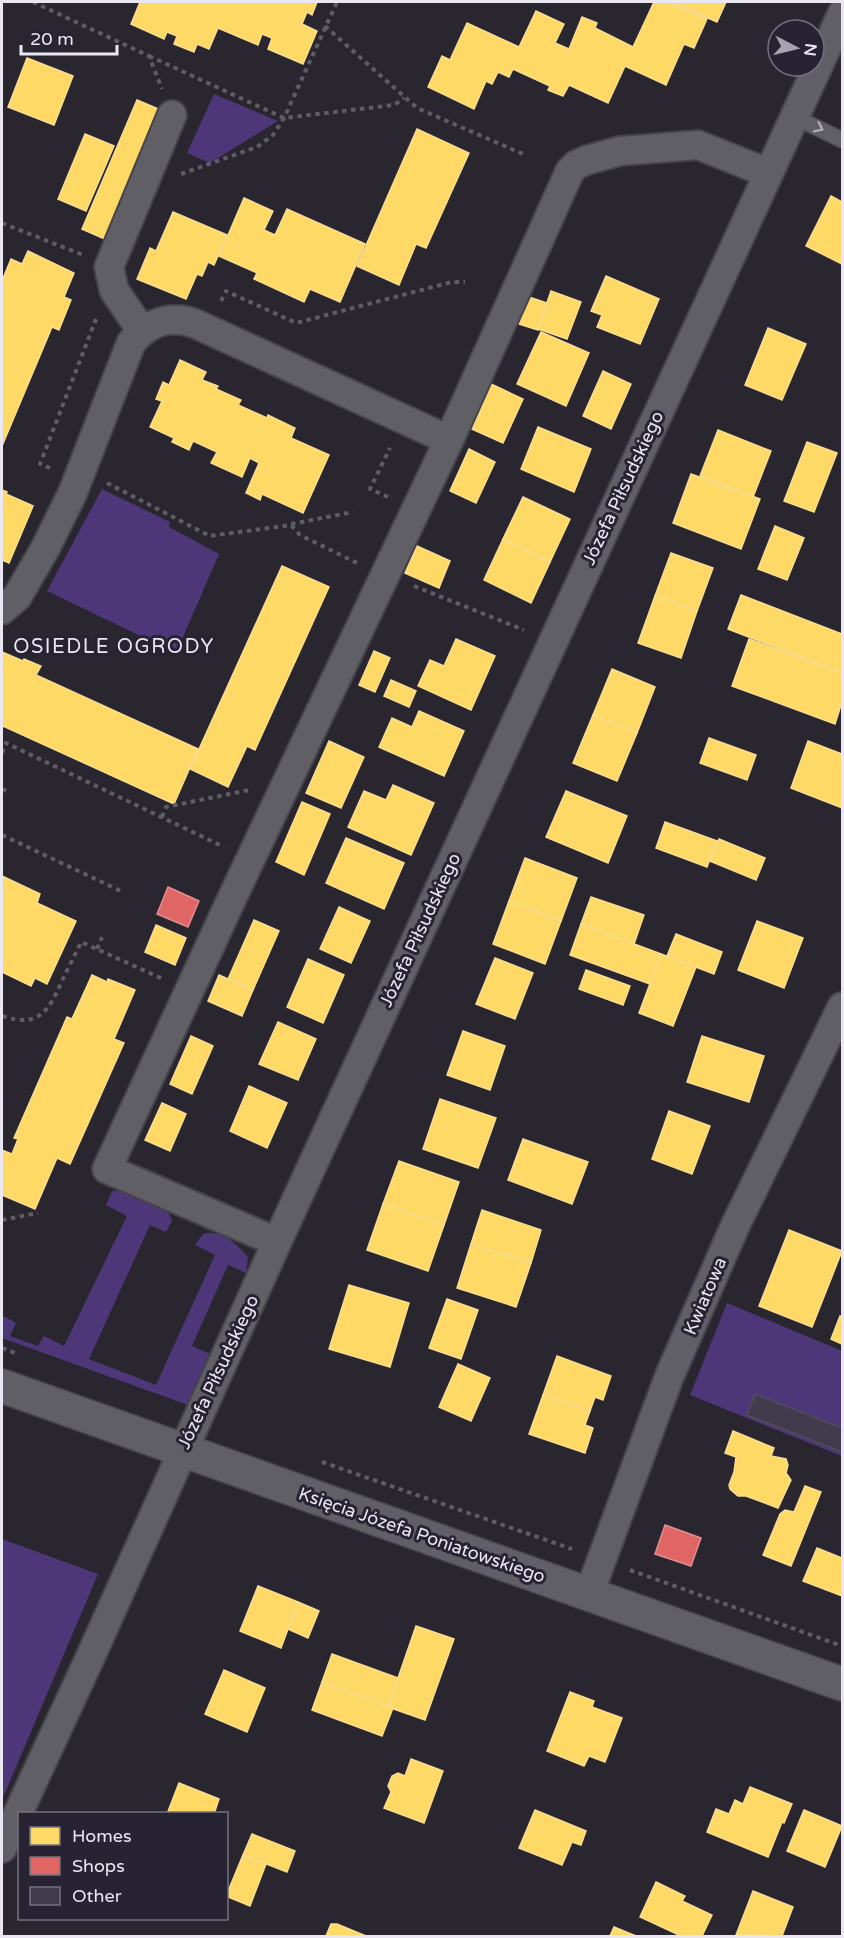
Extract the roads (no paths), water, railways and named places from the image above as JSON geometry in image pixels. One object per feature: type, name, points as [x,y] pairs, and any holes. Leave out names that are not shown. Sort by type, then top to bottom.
[{"type":"street","name":"Józefa Piłsudskiego","points":[[19,1812],[277,1242],[768,172],[843,14]]},
{"type":"street","points":[[141,330],[114,290],[109,267],[171,115]]},
{"type":"street","points":[[277,1242],[107,1169],[233,896],[449,440],[570,171],[576,165],[620,151],[698,145],[768,172]]},
{"type":"street","points":[[2,610],[17,597],[46,547],[80,475],[131,343],[141,330],[166,321],[187,320],[449,440]]},
{"type":"street","name":"Kwiatowa","points":[[589,1594],[669,1377],[735,1226],[843,1007]]},
{"type":"street","name":"Księcia Józefa Poniatowskiego","points":[[2,1386],[843,1683]]},
{"type":"street","name":"Józefa Piłsudskiego","points":[[2,1848],[18,1813]]},
{"type":"lane","points":[[795,117],[843,140]]},
{"type":"district","name":"OSIEDLE OGRODY","points":[[114,646]]}]
